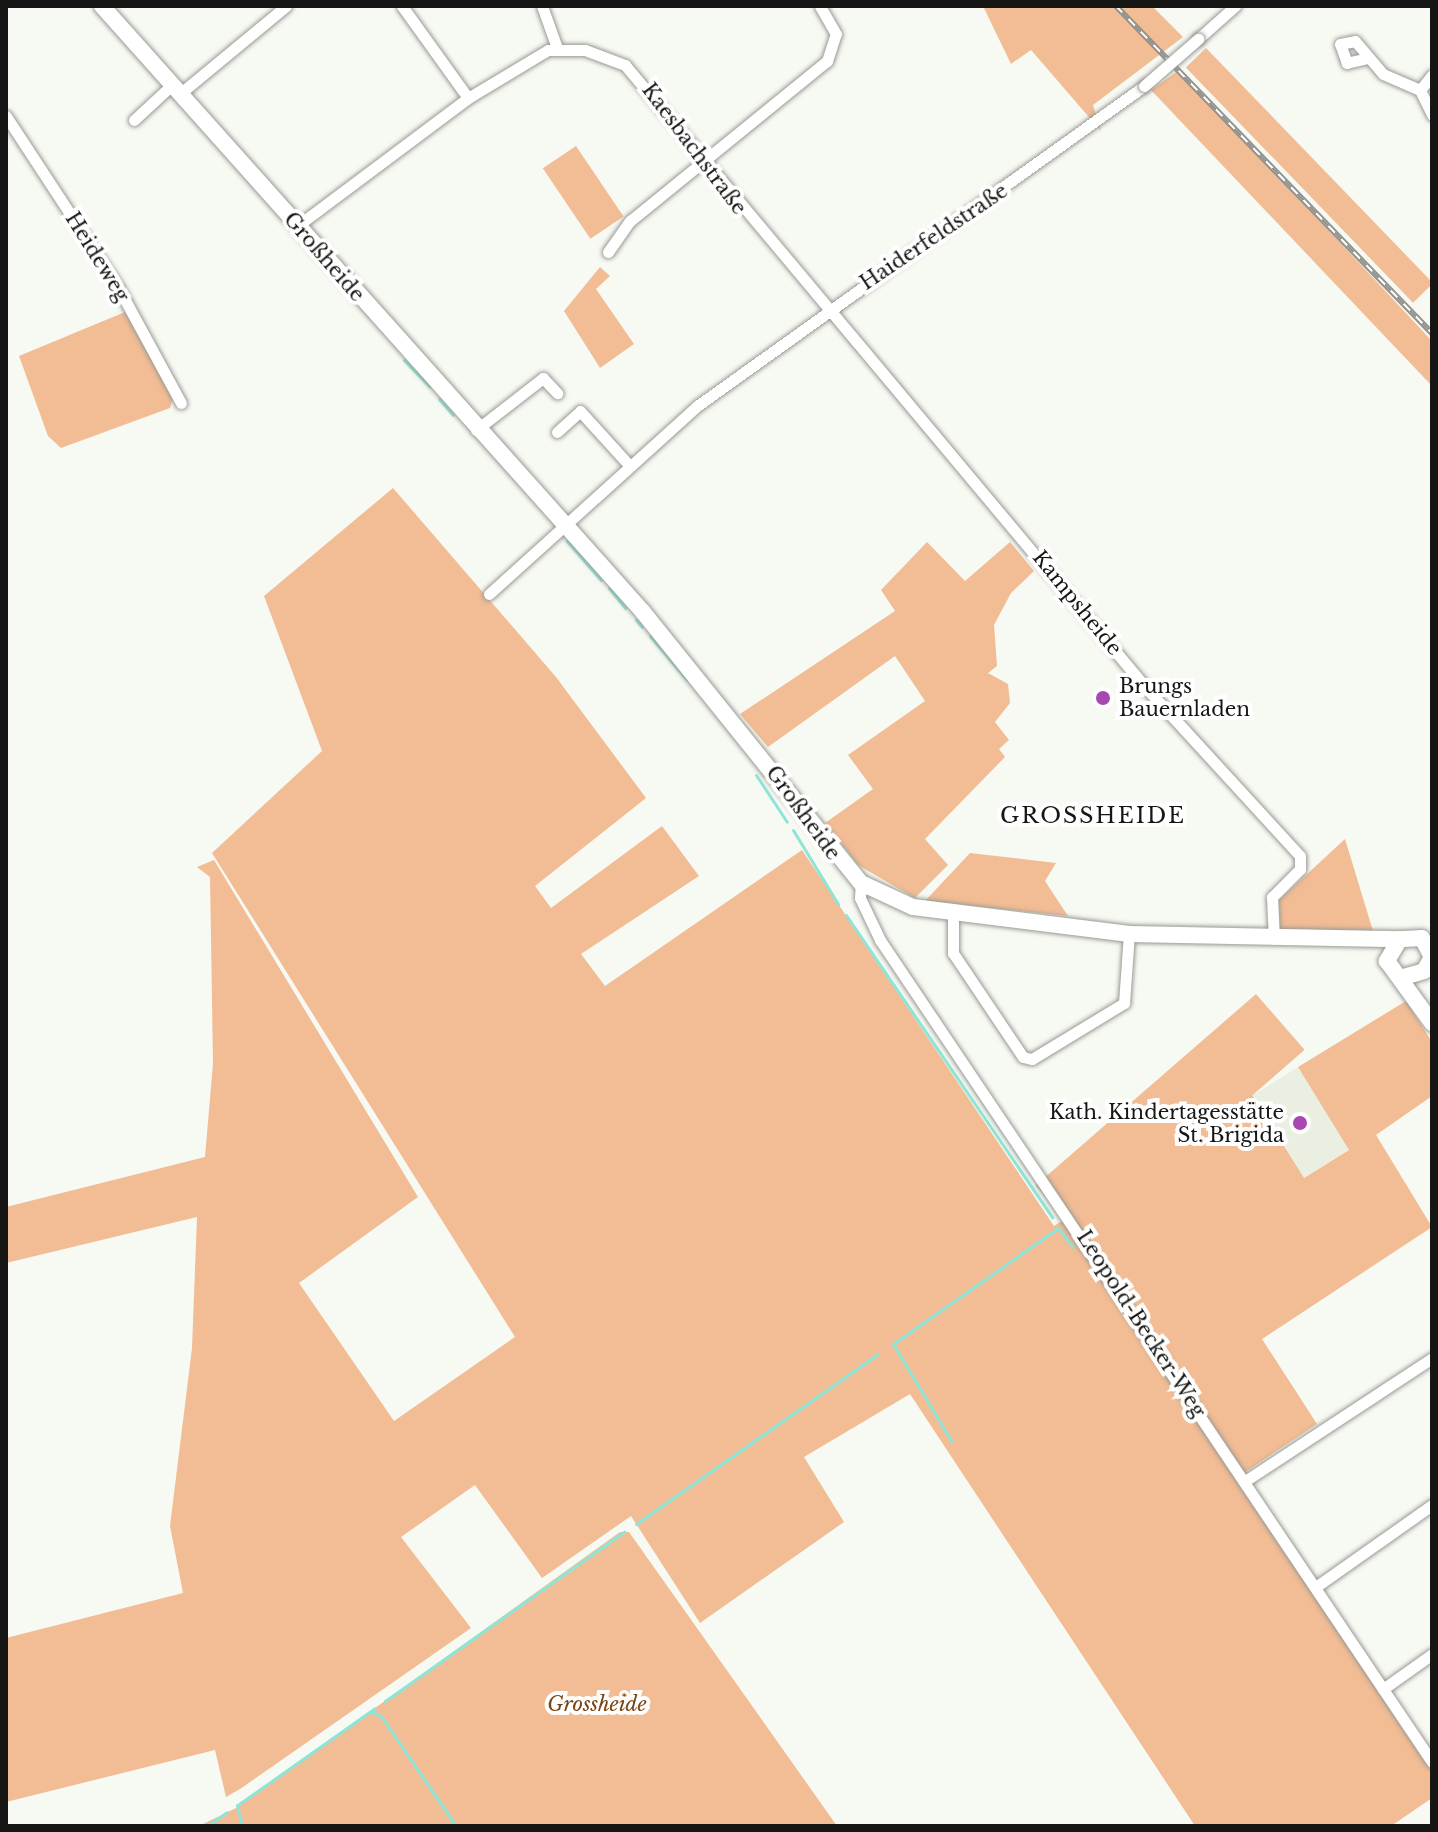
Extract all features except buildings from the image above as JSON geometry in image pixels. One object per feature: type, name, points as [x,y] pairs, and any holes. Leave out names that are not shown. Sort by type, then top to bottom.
[{"type":"street","name":"Großheide","points":[[102,6],[178,88],[476,430],[719,702],[861,883],[913,907],[1129,934],[1274,939],[1407,938]]},
{"type":"street","points":[[134,120],[286,6]]},
{"type":"street","points":[[402,6],[468,98]]},
{"type":"street","points":[[297,226],[468,98],[557,48],[542,6]]},
{"type":"street","points":[[608,252],[630,221],[827,61],[836,34],[820,6]]},
{"type":"street","name":"Haiderfeldstraße","points":[[489,594],[629,465],[828,309],[1144,86],[1235,6]]},
{"type":"street","name":"Kaesbachstraße","points":[[557,48],[625,65],[828,309]]},
{"type":"street","points":[[1368,58],[1399,86],[1420,90]]},
{"type":"street","points":[[1420,90],[1432,75]]},
{"type":"street","points":[[1420,90],[1432,115]]},
{"type":"street","name":"Heideweg","points":[[6,116],[118,287],[181,403]]},
{"type":"street","name":"Kampsheide","points":[[828,309],[1147,689],[1300,856],[1300,869],[1272,897],[1274,939]]},
{"type":"street","points":[[476,430],[543,378],[557,393]]},
{"type":"street","points":[[557,432],[580,411],[629,465]]},
{"type":"street","name":"Leopold-Becker-Weg","points":[[861,883],[860,898],[880,940],[1317,1586],[1432,1762]]},
{"type":"street","points":[[953,912],[953,953],[1023,1057],[1032,1059],[1124,1003],[1129,934]]},
{"type":"street","points":[[1432,932],[1407,938],[1387,953],[1400,978],[1432,1023]]},
{"type":"street","points":[[1407,938],[1428,942],[1429,962],[1423,1007]]},
{"type":"street","name":"Großheide","points":[[1362,940],[1387,953]]},
{"type":"street","points":[[1400,978],[1429,962]]},
{"type":"street","points":[[1245,1481],[1432,1358]]},
{"type":"street","points":[[1317,1586],[1432,1505]]},
{"type":"street","points":[[1383,1689],[1432,1654]]},
{"type":"shaded area","name":"Kath. Kindertagesstätte St. Brigida","points":[[1298,1067],[1349,1149],[1304,1178],[1252,1096]]},
{"type":"green space","points":[[983,6],[1152,6],[1183,37],[1093,105],[1101,131],[1031,50],[1011,64]]},
{"type":"green space","points":[[1206,48],[1432,282],[1413,303],[1186,67]]},
{"type":"green space","points":[[1179,70],[1432,341],[1432,386],[1151,90]]},
{"type":"green space","points":[[576,146],[624,216],[590,239],[543,168]]},
{"type":"green space","points":[[600,267],[610,276],[596,289],[634,344],[600,368],[564,311]]},
{"type":"green space","points":[[125,312],[173,398],[170,408],[61,448],[48,436],[19,356]]},
{"type":"green space","points":[[393,488],[556,677],[646,798],[535,886],[551,908],[662,826],[699,876],[581,954],[605,986],[802,850],[1054,1226],[1252,1095],[1304,1178],[1349,1150],[1298,1067],[1406,1001],[1432,1042],[1432,1096],[1376,1135],[1432,1227],[1262,1339],[1317,1424],[1235,1479],[1432,1769],[1432,1798],[1391,1826],[1195,1826],[910,1394],[804,1457],[844,1522],[700,1623],[631,1516],[542,1578],[475,1485],[401,1537],[471,1628],[240,1789],[226,1797],[215,1750],[6,1802],[6,1638],[183,1593],[170,1526],[192,1348],[197,1217],[6,1263],[6,1207],[205,1157],[213,1063],[210,877],[197,867],[214,860],[418,1197],[299,1283],[394,1421],[515,1337],[212,853],[322,751],[264,596]]},
{"type":"green space","points":[[927,542],[965,581],[1010,542],[1034,571],[1011,593],[994,625],[997,666],[988,673],[1008,684],[1010,703],[995,722],[1009,740],[999,749],[1005,757],[925,839],[948,865],[915,898],[858,865],[825,823],[873,789],[848,755],[925,701],[895,656],[768,747],[740,714],[895,611],[881,590]]},
{"type":"green space","points":[[1345,839],[1373,931],[1280,930],[1279,900]]},
{"type":"green space","points":[[970,853],[1056,863],[1045,881],[1068,916],[925,901]]},
{"type":"green space","points":[[1256,994],[1305,1050],[1084,1241],[1036,1186]]},
{"type":"green space","name":"Grossheide","points":[[620,1532],[629,1532],[837,1826],[199,1826],[236,1808]]},
{"type":"waterway","points":[[404,360],[430,387]]},
{"type":"waterway","points":[[439,399],[453,415]]},
{"type":"waterway","points":[[567,541],[601,580]]},
{"type":"waterway","points":[[609,588],[625,608]]},
{"type":"waterway","points":[[636,620],[642,627]]},
{"type":"waterway","points":[[650,636],[687,680]]},
{"type":"waterway","points":[[756,775],[787,822]]},
{"type":"waterway","points":[[793,830],[838,904]]},
{"type":"waterway","points":[[846,915],[1052,1217]]},
{"type":"waterway","points":[[952,1442],[893,1344],[1058,1228],[1073,1247]]},
{"type":"waterway","points":[[636,1524],[878,1354]]},
{"type":"waterway","points":[[385,1701],[624,1532]]},
{"type":"waterway","points":[[239,1804],[375,1708]]},
{"type":"waterway","points":[[371,1712],[381,1716],[456,1826]]},
{"type":"waterway","points":[[237,1805],[242,1826]]},
{"type":"waterway","points":[[207,1826],[227,1812]]},
{"type":"railway","points":[[1116,6],[1432,333]]},
{"type":"place","name":"Brungs Bauernladen","points":[[1103,698]]},
{"type":"place","name":"Kath. Kindertagesstätte St. Brigida","points":[[1300,1123]]},
{"type":"district","name":"GROSSHEIDE","points":[[1093,816]]}]
